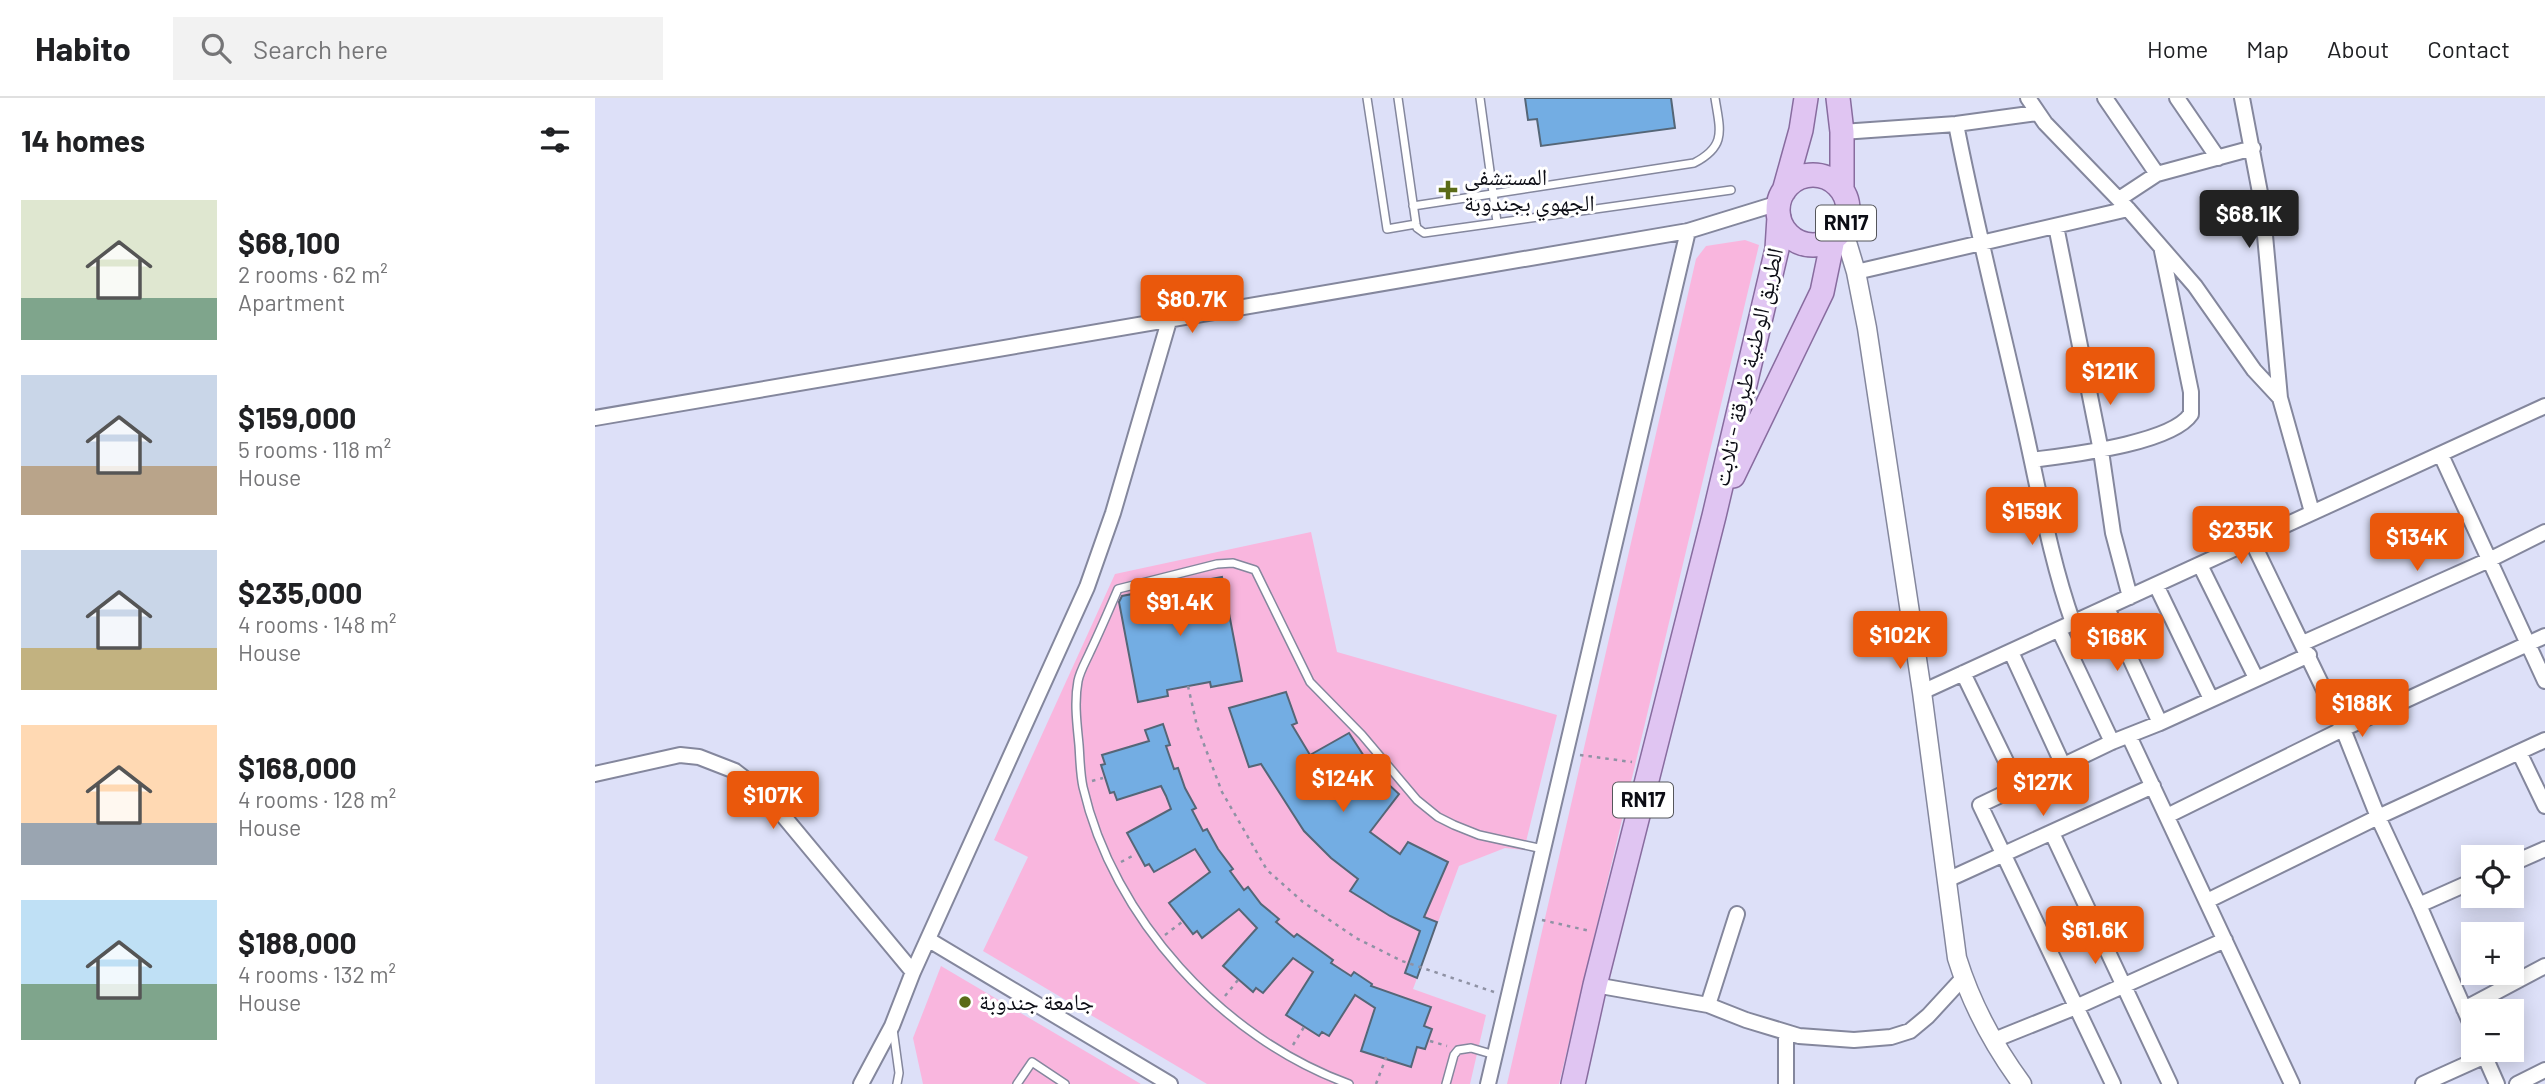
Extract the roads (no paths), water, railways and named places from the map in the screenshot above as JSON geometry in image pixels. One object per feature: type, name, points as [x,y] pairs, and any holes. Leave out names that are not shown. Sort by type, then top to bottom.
[{"type":"main road","name":"الطريق الوطنية طبرقة - تلابت","points":[[1573,1084],[1595,985],[1714,516],[1777,249],[1780,204],[1801,130],[1806,98]]},
{"type":"main road","name":"RN17","points":[[1838,98],[1842,132],[1842,190],[1848,209],[1838,234],[1823,244],[1800,242],[1790,237],[1783,228],[1780,204],[1791,182],[1813,175],[1824,176],[1842,190]]},
{"type":"main road","name":"الطريق الوطنية طبرقة - تلابت","points":[[1714,516],[1822,292],[1838,234]]},
{"type":"street","points":[[2105,98],[2157,174]]},
{"type":"street","points":[[2177,98],[2218,158]]},
{"type":"street","points":[[2242,98],[2262,203],[2280,398],[2312,512]]},
{"type":"street","points":[[2031,99],[2037,113],[2124,204],[2217,314],[2254,370],[2280,398]]},
{"type":"street","points":[[1842,132],[1956,124],[2037,113]]},
{"type":"street","points":[[1956,124],[2053,559],[2073,623]]},
{"type":"street","points":[[1856,272],[2056,226],[2124,204],[2157,174],[2253,148]]},
{"type":"street","points":[[595,418],[1688,231],[1780,204]]},
{"type":"street","points":[[2056,226],[2101,451],[2113,533],[2130,597]]},
{"type":"street","points":[[1487,1084],[1688,231]]},
{"type":"street","points":[[1838,234],[1856,272],[1867,328],[1922,692],[1957,958],[1963,978],[1994,1040],[2022,1084]]},
{"type":"street","points":[[2032,460],[2101,451],[2165,432],[2189,418],[2193,410],[2191,392],[2162,248]]},
{"type":"street","points":[[861,1084],[892,1026],[913,972],[1087,587],[1113,513],[1169,321]]},
{"type":"street","points":[[1922,692],[2545,406]]},
{"type":"street","points":[[2441,455],[2545,681]]},
{"type":"street","points":[[2113,1084],[1980,805],[2112,742],[2211,699],[2306,649],[2545,532]]},
{"type":"street","points":[[2252,541],[2343,729],[2378,817],[2420,905],[2461,1004]]},
{"type":"street","points":[[2200,565],[2256,677]]},
{"type":"street","points":[[2156,585],[2211,699]]},
{"type":"street","points":[[2107,608],[2160,723]]},
{"type":"street","points":[[2059,630],[2112,742]]},
{"type":"street","points":[[2167,816],[2343,729],[2545,636]]},
{"type":"street","points":[[2011,652],[2063,765]]},
{"type":"street","points":[[1963,673],[2018,786]]},
{"type":"street","points":[[2129,736],[2292,1084]]},
{"type":"street","points":[[2207,901],[2378,817],[2545,740]]},
{"type":"street","points":[[2519,752],[2545,806]]},
{"type":"street","points":[[595,774],[680,755],[699,757],[735,771],[766,795],[913,972]]},
{"type":"street","points":[[1947,880],[2153,786]]},
{"type":"street","points":[[2052,833],[2170,1084]]},
{"type":"street","points":[[2524,858],[2545,849]]},
{"type":"street","points":[[2420,905],[2461,886]]},
{"type":"street","points":[[1708,1005],[1737,914]]},
{"type":"street","points":[[929,940],[1170,1084]]},
{"type":"street","points":[[1994,1040],[2076,1007],[2225,940]]},
{"type":"street","points":[[2482,999],[2545,966]]},
{"type":"street","points":[[1595,985],[1708,1005],[1786,1033],[1814,1038],[1854,1040],[1891,1037],[1910,1031],[1963,978]]},
{"type":"street","points":[[1786,1033],[1786,1084]]},
{"type":"street","points":[[2423,1084],[2466,1062]]},
{"type":"street","points":[[2487,1062],[2497,1084]]},
{"type":"street","points":[[2517,1084],[2545,1070]]},
{"type":"lane","points":[[1367,98],[1387,229],[1416,224]]},
{"type":"lane","points":[[1398,98],[1416,224],[1424,233],[1731,190]]},
{"type":"lane","points":[[1480,98],[1497,222]]},
{"type":"lane","points":[[1413,206],[1694,163],[1707,156],[1717,145],[1721,132],[1715,98]]},
{"type":"lane","points":[[1349,1084],[1288,1054],[1246,1026],[1182,971],[1157,941],[1103,850],[1082,784],[1076,706],[1078,679],[1118,589],[1217,564],[1233,563],[1255,570],[1310,682],[1362,735],[1417,800],[1438,817],[1466,830],[1543,850]]},
{"type":"lane","points":[[892,1026],[899,1073],[897,1084]]},
{"type":"lane","points":[[1446,1084],[1454,1055],[1458,1050],[1471,1048],[1495,1055]]},
{"type":"lane","points":[[1017,1084],[1032,1062],[1065,1084]]},
{"type":"place","name":"المستشفى الجهوي بجندوبة","points":[[1448,190]]},
{"type":"place","name":"جامعة جندوبة","points":[[965,1002]]}]
